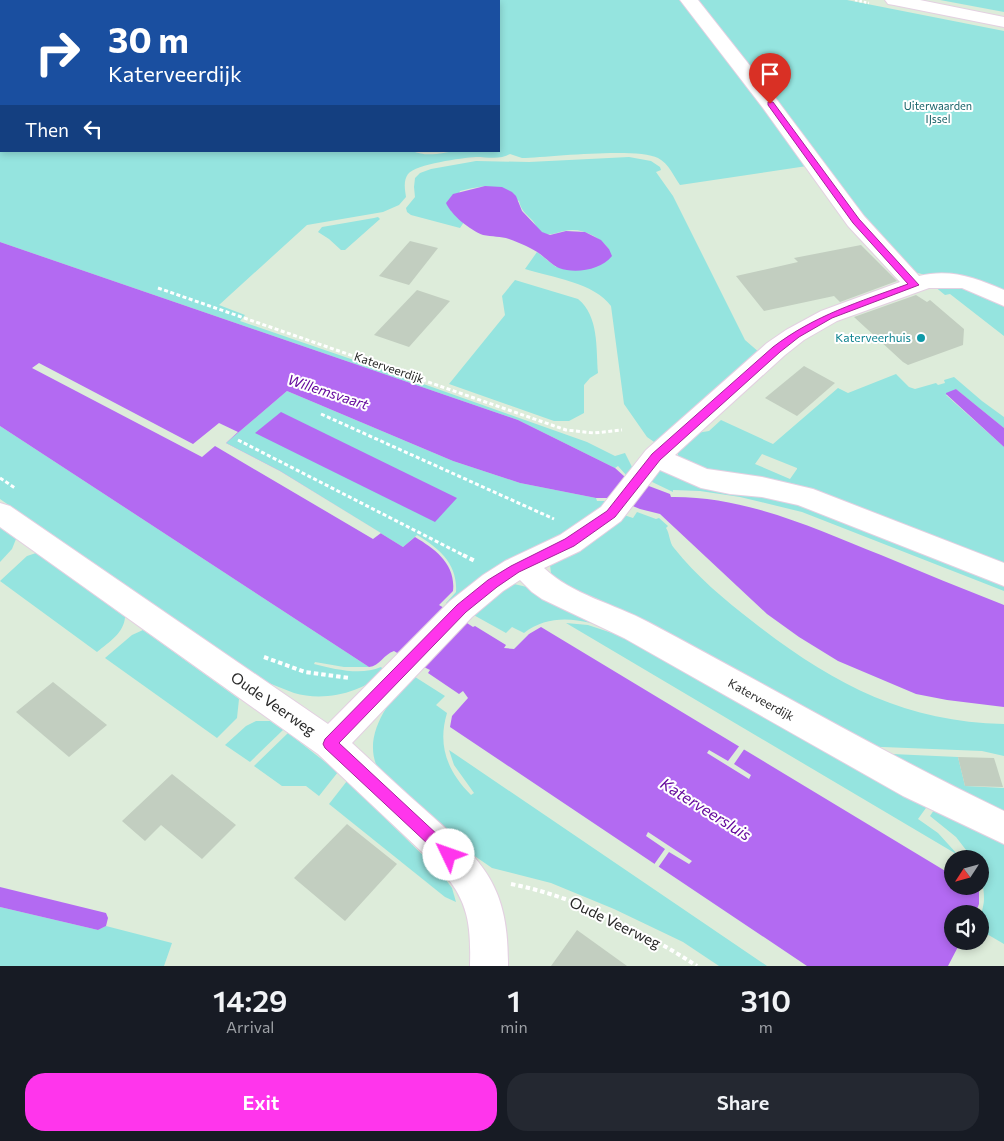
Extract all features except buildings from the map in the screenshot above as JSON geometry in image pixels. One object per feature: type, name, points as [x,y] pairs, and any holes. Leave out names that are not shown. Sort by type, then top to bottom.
[{"type":"street","points":[[689,0],[770,104],[856,221],[915,285]]},
{"type":"street","points":[[894,0],[1004,22]]},
{"type":"street","points":[[330,744],[461,609],[492,583],[583,534],[611,514],[620,505],[648,467],[776,349],[795,334],[829,316],[926,281],[955,280],[977,286],[1004,299]]},
{"type":"street","points":[[648,467],[730,484],[762,487],[802,496],[1004,575]]},
{"type":"street","name":"Oude Veerweg","points":[[8,501],[330,744],[449,855],[474,885]]},
{"type":"street","name":"Katerveerdijk","points":[[523,565],[542,584],[553,591],[635,629],[915,786],[1004,828]]},
{"type":"street","points":[[474,885],[487,925],[490,948],[489,966]]},
{"type":"path","name":"Katerveerdijk","points":[[158,288],[566,430],[581,434],[622,430]]},
{"type":"path","points":[[320,414],[568,524],[583,534]]},
{"type":"path","points":[[238,440],[477,562],[480,574],[492,583]]},
{"type":"path","points":[[0,478],[8,501]]},
{"type":"path","points":[[259,655],[286,668],[313,675],[369,679],[397,675]]},
{"type":"path","name":"Oude Veerweg","points":[[474,885],[506,884],[544,890],[596,912],[697,966]]},
{"type":"green space","points":[[500,0],[681,0],[807,166],[680,185],[662,160],[632,153],[593,153],[522,158],[510,154],[498,158],[476,157],[429,164],[408,174],[405,183],[406,197],[399,205],[383,212],[307,225],[219,305],[245,315],[240,321],[587,442],[615,456],[625,453],[634,471],[626,475],[618,466],[615,468],[518,420],[0,242],[0,152],[415,152],[430,154],[500,152]]},
{"type":"green space","name":"Uiterwaarden IJssel","points":[[697,0],[847,0],[1004,31],[1004,295],[914,272],[883,240]]},
{"type":"green space","points":[[940,0],[1004,0],[1004,12]]},
{"type":"green space","points":[[629,157],[651,161],[660,167],[661,170],[656,172],[673,196],[745,340],[760,353],[657,444],[647,437],[624,404],[611,306],[604,298],[584,286],[525,269],[537,252],[556,267],[609,249],[605,244],[589,234],[577,230],[549,234],[540,231],[521,207],[519,201],[491,187],[485,186],[460,191],[451,211],[464,222],[460,228],[411,215],[407,212],[406,208],[415,197],[415,178],[420,173],[431,169],[476,161],[529,162]]},
{"type":"green space","points":[[378,217],[380,219],[345,250],[341,250],[318,232],[322,227]]},
{"type":"green space","points":[[515,280],[578,299],[590,314],[595,333],[598,373],[584,385],[584,413],[569,421],[554,421],[449,384],[505,315],[502,296]]},
{"type":"green space","points":[[934,286],[970,290],[1004,306],[1004,336],[950,294],[945,295]]},
{"type":"green space","points":[[896,374],[909,387],[915,389],[936,383],[938,385],[945,383],[944,380],[954,377],[1004,417],[1004,428],[956,389],[946,395],[1004,447],[1004,569],[730,479],[678,458],[678,453],[697,433],[709,431],[721,420],[773,444],[838,388],[848,393]],"holes":[[[762,454],[797,468],[790,479],[755,464]]]},
{"type":"green space","points":[[287,391],[453,461],[520,483],[596,498],[597,501],[612,501],[452,607],[446,603],[456,592],[454,573],[440,551],[433,545],[417,535],[403,547],[280,471],[226,443]]},
{"type":"green space","points":[[0,426],[369,667],[344,667],[315,662],[314,664],[339,670],[356,671],[373,670],[381,667],[385,671],[366,685],[342,694],[330,696],[306,696],[261,680],[0,499]]},
{"type":"green space","points":[[660,469],[772,494],[1004,580],[1004,591],[802,512],[740,497],[700,491],[673,490],[673,492],[648,480]]},
{"type":"green space","points":[[637,512],[656,519],[659,518],[668,526],[666,528],[674,548],[701,578],[752,621],[810,663],[869,695],[900,707],[933,716],[967,722],[1004,724],[1004,756],[982,751],[858,746],[610,605],[592,601],[554,579],[550,565],[624,515],[633,518]]},
{"type":"green space","points":[[0,528],[16,539],[12,549],[0,562]]},
{"type":"green space","points":[[36,553],[125,617],[119,632],[97,652],[0,581],[27,556]]},
{"type":"green space","points":[[514,584],[527,587],[604,621],[931,801],[918,819],[938,833],[953,850],[950,850],[566,623],[588,625],[612,633],[614,631],[592,623],[557,620],[534,626],[524,633],[512,627],[506,633],[470,613]]},
{"type":"green space","points":[[143,630],[239,699],[237,718],[217,738],[105,658],[132,635]]},
{"type":"green space","points":[[412,675],[445,696],[436,705],[447,713],[443,736],[444,747],[456,777],[471,795],[474,793],[454,765],[449,750],[767,966],[719,966],[683,942],[614,909],[551,883],[492,868],[466,850],[379,771],[374,758],[375,732],[380,719]]},
{"type":"green space","points":[[256,721],[270,721],[283,730],[250,762],[225,745],[246,726]]},
{"type":"green space","points":[[288,733],[338,772],[319,796],[306,786],[282,786],[254,766]]},
{"type":"green space","points":[[870,753],[958,757],[965,786],[1004,788],[1004,818]]},
{"type":"green space","points":[[347,781],[440,872],[452,888],[456,902],[445,897],[329,804]]},
{"type":"green space","points":[[938,804],[1004,836],[1004,944],[989,935],[989,905],[983,905],[984,895],[989,895],[989,850],[966,850],[956,837],[930,816]]},
{"type":"green space","points":[[0,907],[98,930],[106,926],[172,943],[164,966],[0,966]]},
{"type":"water","points":[[485,186],[502,187],[512,192],[516,196],[522,211],[542,232],[550,235],[566,231],[585,232],[601,240],[612,256],[595,268],[580,271],[565,270],[556,267],[537,252],[522,244],[506,238],[478,233],[456,217],[446,203],[453,194]]},
{"type":"water","points":[[0,242],[518,420],[615,468],[625,477],[670,494],[671,497],[699,498],[726,502],[779,516],[830,534],[1004,605],[1004,707],[916,694],[838,661],[799,637],[767,614],[660,514],[640,509],[613,498],[596,498],[520,483],[453,461],[287,391],[226,443],[280,471],[403,547],[415,537],[437,552],[448,565],[453,581],[453,591],[439,605],[506,645],[504,648],[514,649],[529,634],[541,627],[944,870],[944,895],[979,895],[979,905],[944,905],[944,950],[956,950],[948,966],[807,966],[450,727],[452,716],[468,698],[463,691],[459,694],[428,673],[430,670],[422,668],[394,651],[369,667],[0,426]]},
{"type":"water","points":[[956,389],[1004,428],[1004,447],[946,394]]},
{"type":"water","points":[[281,412],[457,498],[435,522],[255,433]]},
{"type":"water","points":[[0,887],[106,913],[108,918],[106,926],[98,930],[0,907]]},
{"type":"pier","points":[[39,363],[193,444],[219,423],[238,432],[226,443],[280,471],[381,533],[373,539],[215,446],[202,457],[32,368]]},
{"type":"pier","points":[[740,745],[745,748],[734,764],[751,775],[749,779],[707,753],[709,750],[728,761]]},
{"type":"pier","points":[[648,832],[692,861],[689,864],[669,852],[657,869],[653,866],[665,849],[646,836]]},
{"type":"place","name":"Katerveerhuis","points":[[921,338]]},
{"type":"route","points":[[449,855],[330,744],[461,609],[492,583],[515,569],[570,543],[611,514],[656,457],[795,334],[829,316],[915,285],[856,221],[770,104]]},
{"type":"water label","name":"Willemsvaart","points":[[328,392]]},
{"type":"water label","name":"Katerveersluis","points":[[706,809]]}]
